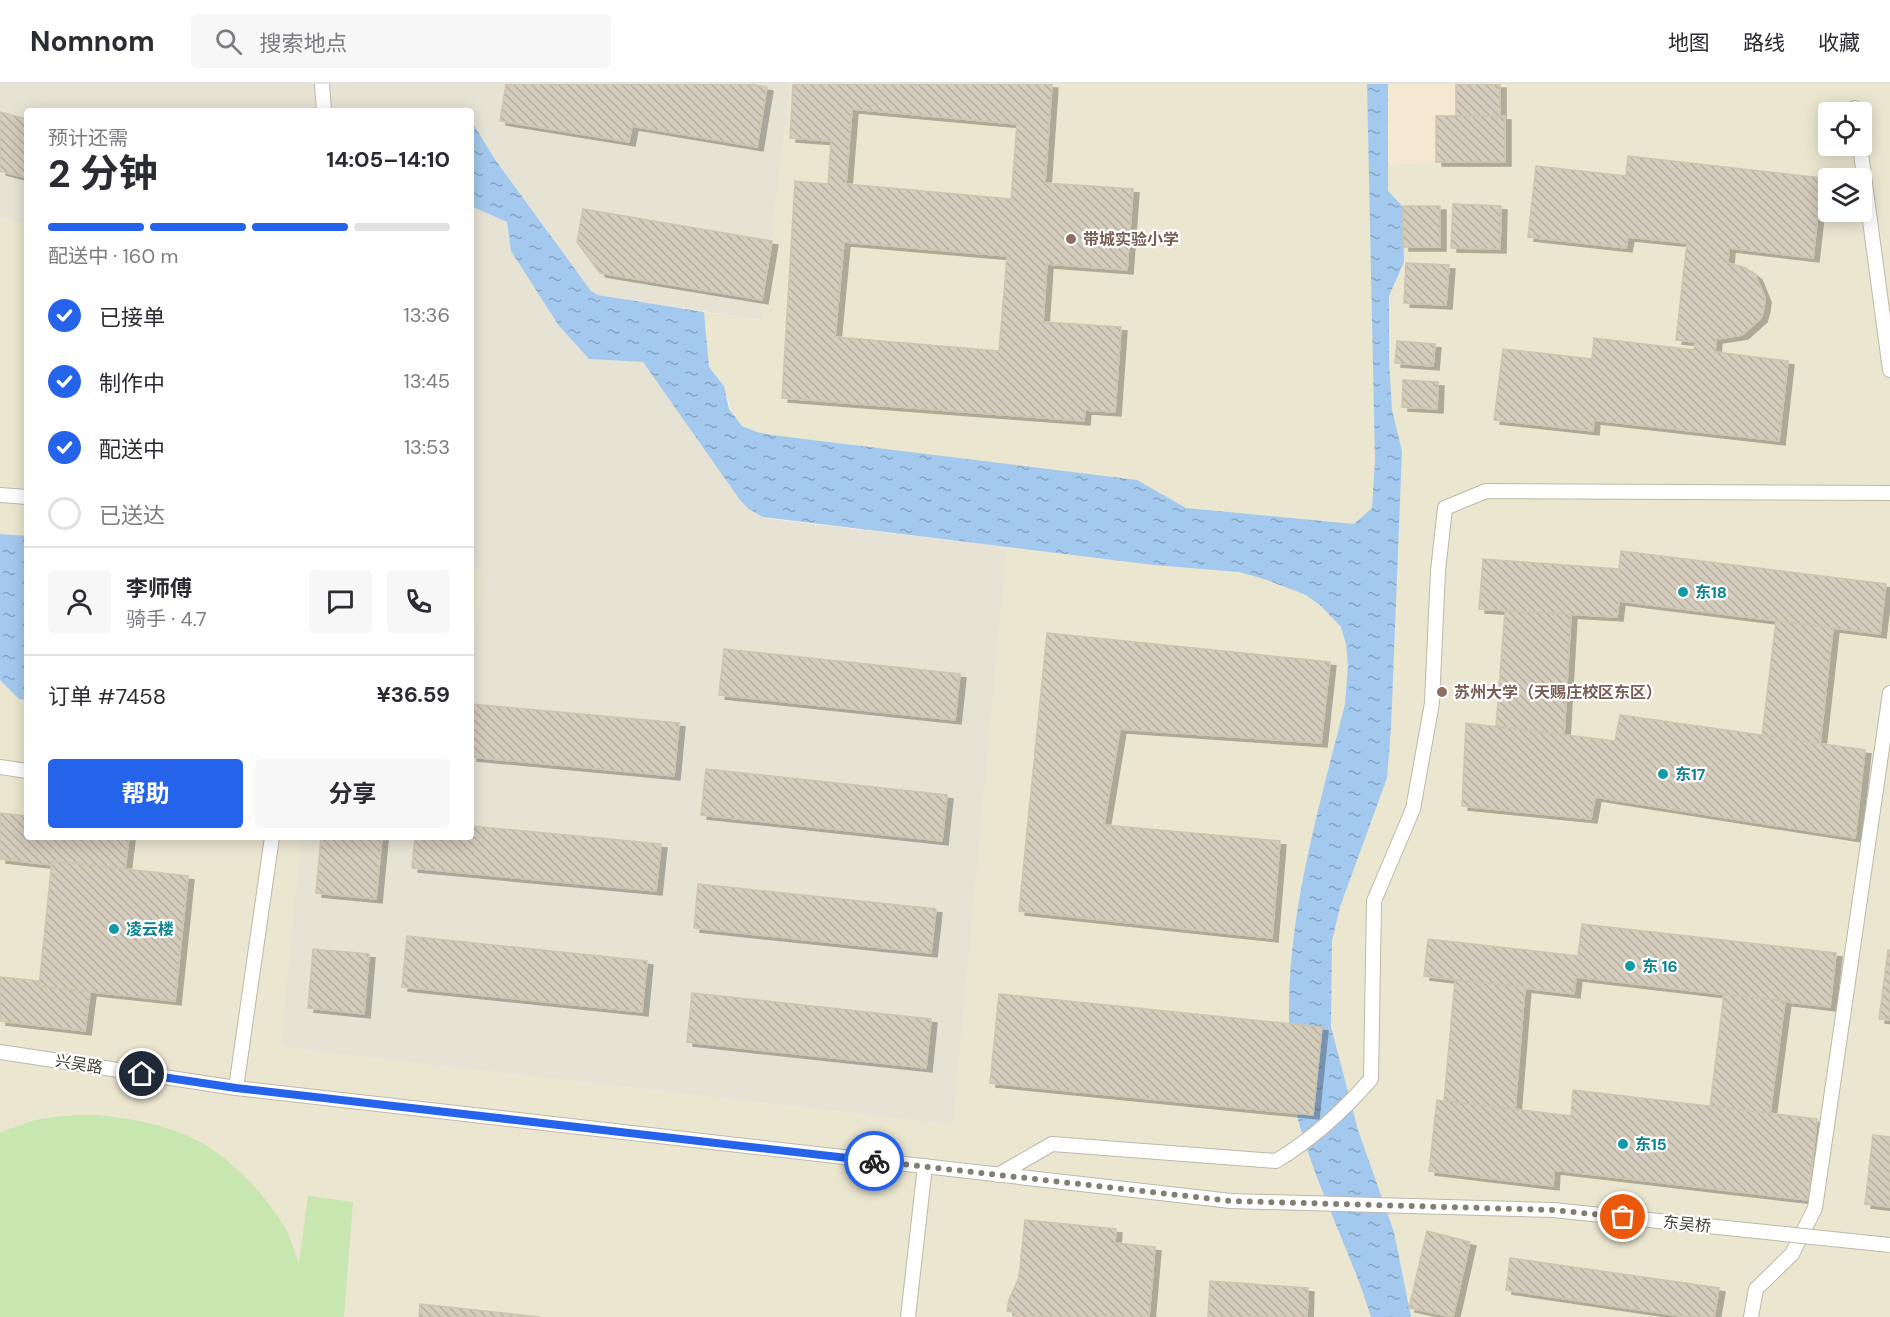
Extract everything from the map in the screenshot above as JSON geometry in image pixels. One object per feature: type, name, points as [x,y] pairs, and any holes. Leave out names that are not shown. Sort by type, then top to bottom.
[{"type":"lane","points":[[322,84],[324,108]]},
{"type":"lane","points":[[1861,156],[1890,370]]},
{"type":"lane","points":[[998,1175],[1052,1144],[1276,1161],[1295,1149],[1354,1098],[1371,1078],[1374,901],[1413,809],[1432,703],[1438,571],[1445,508],[1486,491],[1890,493]]},
{"type":"lane","points":[[0,495],[24,497]]},
{"type":"lane","points":[[1750,1317],[1755,1289],[1792,1254],[1815,1208],[1890,693]]},
{"type":"lane","points":[[0,767],[24,771]]},
{"type":"lane","points":[[236,1088],[272,840]]},
{"type":"lane","name":"兴吴路","points":[[0,1052],[236,1088],[1231,1201]]},
{"type":"lane","points":[[908,1317],[925,1166]]},
{"type":"lane","name":"东吴桥","points":[[1231,1201],[1553,1210],[1890,1245]]},
{"type":"shaded area","points":[[0,84],[791,84],[761,320],[598,295],[591,291],[494,158],[474,125],[474,108],[24,108],[24,224],[0,217]]},
{"type":"shaded area","name":"苏州大学（天赐庄校区东区）","points":[[791,84],[1367,84],[1370,166],[1436,162],[1505,162],[1506,84],[1890,84],[1890,1317],[0,1317],[0,217],[24,224],[24,840],[301,840],[281,1047],[953,1125],[1014,465],[772,435],[747,429],[733,417],[724,386],[709,367],[704,312],[761,320]]},
{"type":"shaded area","points":[[1388,84],[1506,84],[1505,162],[1388,165]]},
{"type":"shaded area","points":[[474,207],[507,222],[511,251],[559,326],[589,359],[643,362],[749,509],[771,519],[1007,547],[953,1125],[280,1047],[301,840],[474,840],[474,641],[484,570],[474,568]]},
{"type":"shaded area","points":[[474,568],[484,570],[474,648]]},
{"type":"green space","points":[[96,1115],[133,1120],[170,1129],[194,1139],[221,1156],[247,1179],[280,1219],[299,1263],[308,1196],[353,1202],[344,1317],[0,1317],[0,1133],[24,1123],[47,1118]]},
{"type":"water","points":[[1367,84],[1388,84],[1388,191],[1403,207],[1404,262],[1389,296],[1392,410],[1402,451],[1391,728],[1387,778],[1340,907],[1332,941],[1331,1027],[1358,1130],[1394,1232],[1411,1317],[1371,1317],[1311,1161],[1293,1095],[1289,1012],[1291,967],[1303,879],[1312,835],[1345,704],[1348,665],[1346,644],[1341,627],[1321,606],[1306,595],[1239,572],[1154,565],[763,517],[749,509],[740,500],[643,362],[589,359],[559,326],[511,251],[507,222],[474,207],[474,125],[494,158],[591,291],[598,295],[704,312],[709,367],[724,386],[729,409],[742,426],[757,432],[1137,480],[1186,508],[1354,524],[1372,508],[1375,460]]},
{"type":"water","points":[[0,534],[24,536],[24,700],[19,699],[0,680]]},
{"type":"building","points":[[506,84],[750,84],[767,87],[757,147],[632,126],[629,142],[500,121]]},
{"type":"building","points":[[793,84],[1052,84],[1045,183],[1133,189],[1127,270],[1047,264],[1043,322],[1121,327],[1115,412],[1085,410],[1084,421],[782,398],[795,181],[828,184],[831,141],[790,138]],"holes":[[[852,109],[1017,124],[1011,199],[846,184]],[[844,242],[1007,256],[999,351],[835,337]]]},
{"type":"building","points":[[1456,84],[1500,84],[1500,116],[1456,116]]},
{"type":"building","points":[[0,112],[24,118],[24,177],[0,171]]},
{"type":"building","points":[[1436,116],[1505,116],[1505,162],[1436,162]]},
{"type":"building","points":[[1628,156],[1818,178],[1818,214],[1813,258],[1729,248],[1728,263],[1746,268],[1756,276],[1765,298],[1764,307],[1761,318],[1742,335],[1716,339],[1715,352],[1788,361],[1779,441],[1594,420],[1593,431],[1494,420],[1503,349],[1592,359],[1594,338],[1694,350],[1695,342],[1676,340],[1687,243],[1628,237],[1626,248],[1528,237],[1536,166],[1626,176]]},
{"type":"building","points":[[1453,204],[1501,206],[1500,249],[1451,248]]},
{"type":"building","points":[[1403,206],[1440,206],[1440,247],[1403,247]]},
{"type":"building","points":[[583,209],[772,241],[762,300],[600,273],[577,242]]},
{"type":"building","points":[[1406,263],[1449,265],[1446,305],[1404,303]]},
{"type":"building","points":[[1397,341],[1435,344],[1433,366],[1395,363]]},
{"type":"building","points":[[1403,380],[1438,382],[1437,409],[1402,407]]},
{"type":"building","name":"东18","points":[[1621,551],[1886,584],[1880,634],[1619,601],[1617,617],[1479,609],[1483,559],[1619,569]]},
{"type":"building","points":[[1505,611],[1571,614],[1564,735],[1496,726]]},
{"type":"building","points":[[1776,621],[1833,628],[1820,744],[1762,736]]},
{"type":"building","points":[[1047,633],[1330,662],[1321,743],[1120,729],[1104,825],[1280,841],[1272,938],[1019,911]]},
{"type":"building","points":[[724,649],[960,674],[955,720],[719,695]]},
{"type":"building","points":[[474,704],[679,723],[674,776],[474,757]]},
{"type":"building","name":"东17","points":[[1620,715],[1865,750],[1855,838],[1595,797],[1591,819],[1462,806],[1466,723],[1615,741]]},
{"type":"building","points":[[706,769],[947,795],[942,841],[701,815]]},
{"type":"building","points":[[0,813],[24,816],[24,840],[129,840],[125,869],[52,861],[52,865],[0,859]]},
{"type":"building","points":[[474,826],[661,844],[656,891],[412,868],[415,840],[474,840]]},
{"type":"building","points":[[321,840],[382,840],[376,899],[316,893]]},
{"type":"building","name":"凌云楼","points":[[52,861],[188,876],[175,1001],[39,986]]},
{"type":"building","points":[[698,884],[936,909],[931,953],[694,928]]},
{"type":"building","name":"东 16","points":[[1582,924],[1836,953],[1830,1007],[1576,977],[1574,994],[1424,976],[1428,939],[1578,956]]},
{"type":"building","points":[[407,936],[647,961],[642,1012],[402,987]]},
{"type":"building","points":[[313,949],[369,954],[364,1014],[308,1008]]},
{"type":"building","points":[[1888,950],[1890,950],[1890,1020],[1879,1019]]},
{"type":"building","points":[[0,977],[39,981],[39,986],[90,992],[85,1031],[0,1021]]},
{"type":"building","points":[[1455,980],[1525,987],[1515,1110],[1444,1101]]},
{"type":"building","points":[[692,993],[931,1019],[926,1068],[687,1042]]},
{"type":"building","points":[[999,994],[1322,1027],[1313,1115],[990,1083]]},
{"type":"building","points":[[1724,994],[1785,1001],[1770,1113],[1710,1106]]},
{"type":"building","name":"东15","points":[[1573,1090],[1817,1119],[1808,1200],[1554,1170],[1553,1186],[1429,1171],[1437,1100],[1571,1116]]},
{"type":"building","points":[[1873,1135],[1890,1137],[1890,1207],[1865,1204]]},
{"type":"building","points":[[1025,1220],[1116,1229],[1115,1243],[1155,1247],[1149,1317],[1015,1317],[1015,1312],[1007,1311],[1019,1277]]},
{"type":"building","points":[[1427,1231],[1470,1242],[1453,1317],[1409,1308]]},
{"type":"building","points":[[1510,1258],[1719,1288],[1714,1317],[1688,1317],[1506,1290]]},
{"type":"building","points":[[1210,1281],[1308,1288],[1307,1317],[1208,1317]]},
{"type":"building","points":[[420,1304],[540,1317],[419,1317]]},
{"type":"way so far","points":[[874,1161],[1231,1201],[1553,1210],[1623,1217]]},
{"type":"place","name":"带城实验小学","points":[[1071,239]]},
{"type":"place","name":"东18","points":[[1683,592]]},
{"type":"place","name":"苏州大学（天赐庄校区东区）","points":[[1442,692]]},
{"type":"place","name":"东17","points":[[1663,774]]},
{"type":"place","name":"凌云楼","points":[[114,929]]},
{"type":"place","name":"东 16","points":[[1630,966]]},
{"type":"place","name":"东15","points":[[1623,1144]]},
{"type":"route","points":[[142,1074],[236,1088],[874,1161]]}]
